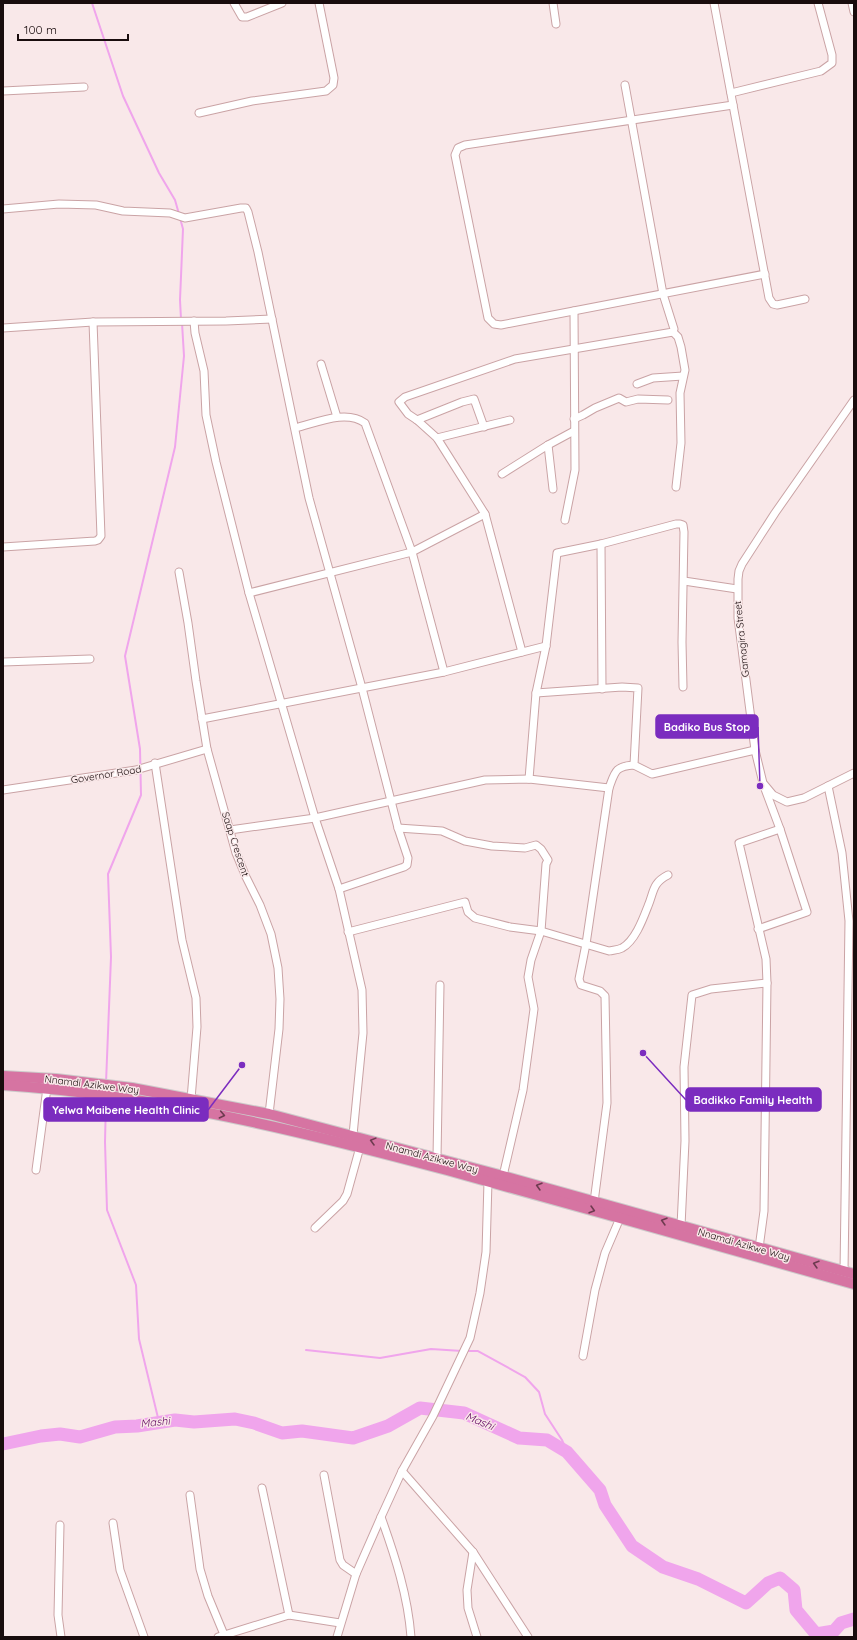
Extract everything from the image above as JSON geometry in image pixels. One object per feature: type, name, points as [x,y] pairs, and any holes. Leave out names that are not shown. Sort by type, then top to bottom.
[{"type":"highway","name":"Nnamdi Azikwe Way","points":[[3,1076],[56,1079],[132,1088],[269,1114],[503,1176],[854,1274]]},
{"type":"highway","name":"Nnamdi Azikwe Way","points":[[3,1085],[47,1088],[130,1099],[286,1128],[488,1181],[854,1284]]},
{"type":"street","points":[[234,3],[242,17],[247,17],[282,3]]},
{"type":"street","points":[[199,113],[252,101],[326,91],[333,85],[334,78],[319,3]]},
{"type":"street","points":[[553,3],[556,24]]},
{"type":"street","points":[[714,3],[745,178],[769,298],[773,304],[777,305],[805,299]]},
{"type":"street","points":[[731,93],[821,71],[832,63],[832,55],[818,3]]},
{"type":"street","points":[[852,3],[854,12]]},
{"type":"street","points":[[625,85],[663,294],[674,332],[678,337],[681,347],[685,370],[680,393],[681,443],[676,487]]},
{"type":"street","points":[[3,91],[84,87]]},
{"type":"street","points":[[733,105],[465,144],[458,148],[455,155],[488,318],[494,324],[501,325],[765,274]]},
{"type":"street","points":[[3,209],[59,204],[96,206],[123,211],[170,213],[185,218],[246,208],[258,252],[309,498],[362,688],[398,828],[408,858],[407,865],[339,889]]},
{"type":"street","points":[[565,520],[575,470],[574,310]]},
{"type":"street","points":[[3,328],[93,322],[179,322],[272,319]]},
{"type":"street","points":[[192,321],[204,371],[206,414],[216,462],[249,593],[315,818],[339,889],[362,990],[363,1033],[353,1136]]},
{"type":"street","points":[[3,547],[98,540],[101,536],[93,322]]},
{"type":"street","points":[[522,652],[485,514],[437,438],[408,414],[399,402],[405,396],[515,359],[674,332]]},
{"type":"street","points":[[321,364],[337,418]]},
{"type":"street","points":[[637,384],[653,378],[683,376]]},
{"type":"street","points":[[574,419],[619,398],[626,402],[638,399],[668,400]]},
{"type":"street","points":[[417,420],[462,402],[474,399],[484,427]]},
{"type":"street","name":"Gamagira Street","points":[[854,400],[775,513],[742,564],[739,571],[737,590],[738,618],[754,750],[763,783],[773,795],[787,802],[804,798],[854,773]]},
{"type":"street","points":[[295,428],[337,418],[358,418],[365,423],[412,552],[444,672]]},
{"type":"street","points":[[437,438],[510,420]]},
{"type":"street","points":[[502,474],[574,430]]},
{"type":"street","points":[[548,445],[553,489]]},
{"type":"street","points":[[249,593],[330,574],[412,552],[485,514]]},
{"type":"street","points":[[529,779],[536,693],[546,646],[557,554],[680,524],[684,528],[682,642],[683,687]]},
{"type":"street","points":[[602,544],[602,689]]},
{"type":"street","name":"Saap Crescent","points":[[179,572],[207,750],[243,871],[260,905],[271,934],[278,968],[280,999],[279,1029],[269,1114]]},
{"type":"street","points":[[684,581],[737,590]]},
{"type":"street","points":[[202,719],[283,705],[444,672],[546,646]]},
{"type":"street","points":[[3,662],[90,660]]},
{"type":"street","points":[[536,693],[638,688],[634,765]]},
{"type":"street","name":"Governor Road","points":[[3,790],[136,770],[155,763],[207,750]]},
{"type":"street","points":[[594,1202],[606,1103],[605,996],[600,991],[579,983],[609,788],[617,771],[623,765],[634,765],[652,774],[754,750]]},
{"type":"street","points":[[155,763],[182,940],[196,998],[197,1027],[191,1099]]},
{"type":"street","points":[[230,830],[315,818],[485,780],[529,779],[609,788]]},
{"type":"street","points":[[758,929],[807,912],[780,829],[763,783]]},
{"type":"street","points":[[828,786],[842,853],[849,922],[851,1000],[844,1272]]},
{"type":"street","points":[[398,828],[442,831],[465,840],[492,846],[525,848],[536,845],[541,849],[548,860],[546,864],[541,931],[531,960],[528,977],[534,1009],[523,1090],[503,1176]]},
{"type":"street","points":[[759,1248],[764,1211],[766,959],[739,842],[780,829]]},
{"type":"street","points":[[348,932],[465,902],[468,912],[475,918],[510,927],[541,931],[609,951],[621,949],[631,941],[649,904],[652,889],[662,878],[668,875]]},
{"type":"street","points":[[682,1226],[685,1141],[684,1066],[692,995],[711,989],[767,984]]},
{"type":"street","points":[[437,1158],[440,985]]},
{"type":"street","points":[[36,1170],[47,1088]]},
{"type":"street","points":[[315,1228],[343,1201],[347,1194],[360,1147]]},
{"type":"street","points":[[337,1637],[356,1574],[381,1517],[402,1471],[433,1416],[470,1338],[480,1293],[486,1252],[488,1181]]},
{"type":"street","points":[[583,1356],[595,1290],[605,1253],[620,1218]]},
{"type":"street","points":[[402,1471],[473,1552],[528,1637]]},
{"type":"street","points":[[324,1475],[340,1560],[343,1565],[356,1574]]},
{"type":"street","points":[[262,1488],[289,1615]]},
{"type":"street","points":[[190,1495],[200,1569],[223,1636],[289,1615],[340,1623]]},
{"type":"street","points":[[381,1517],[399,1569],[410,1623],[411,1637]]},
{"type":"street","points":[[113,1522],[120,1570],[144,1637]]},
{"type":"street","points":[[60,1525],[58,1615],[61,1637]]},
{"type":"street","points":[[473,1552],[467,1590],[467,1602],[469,1615],[477,1637]]},
{"type":"waterway","points":[[92,3],[123,96],[159,173],[175,200],[179,214]]},
{"type":"waterway","points":[[180,218],[183,229],[180,300],[181,319]]},
{"type":"waterway","points":[[106,1083],[111,957],[108,874],[141,795],[140,749],[125,656],[175,447],[184,356],[182,323]]},
{"type":"waterway","points":[[106,1099],[105,1142],[107,1210],[136,1285],[139,1339],[159,1422]]},
{"type":"waterway","points":[[306,1350],[380,1358],[431,1349],[462,1351]]},
{"type":"waterway","points":[[466,1351],[478,1351],[525,1377],[539,1392],[545,1414],[562,1440],[567,1452]]},
{"type":"waterway","name":"Mashi","points":[[3,1444],[41,1436],[60,1434],[80,1437],[115,1427],[137,1426],[175,1420],[194,1422],[235,1419],[254,1423],[282,1433],[302,1431],[353,1438],[388,1426],[420,1408],[464,1413],[519,1438],[547,1440],[567,1452],[600,1490],[605,1505],[632,1546],[663,1567],[698,1579],[746,1603],[768,1583],[780,1578],[794,1590],[796,1610],[816,1634],[834,1631],[841,1623],[854,1619]]},
{"type":"place","name":"Badiko Bus Stop","points":[[760,786]]},
{"type":"place","name":"Badikko Family Health","points":[[643,1053]]},
{"type":"place","name":"Yelwa Maibene Health Clinic","points":[[242,1065]]}]
